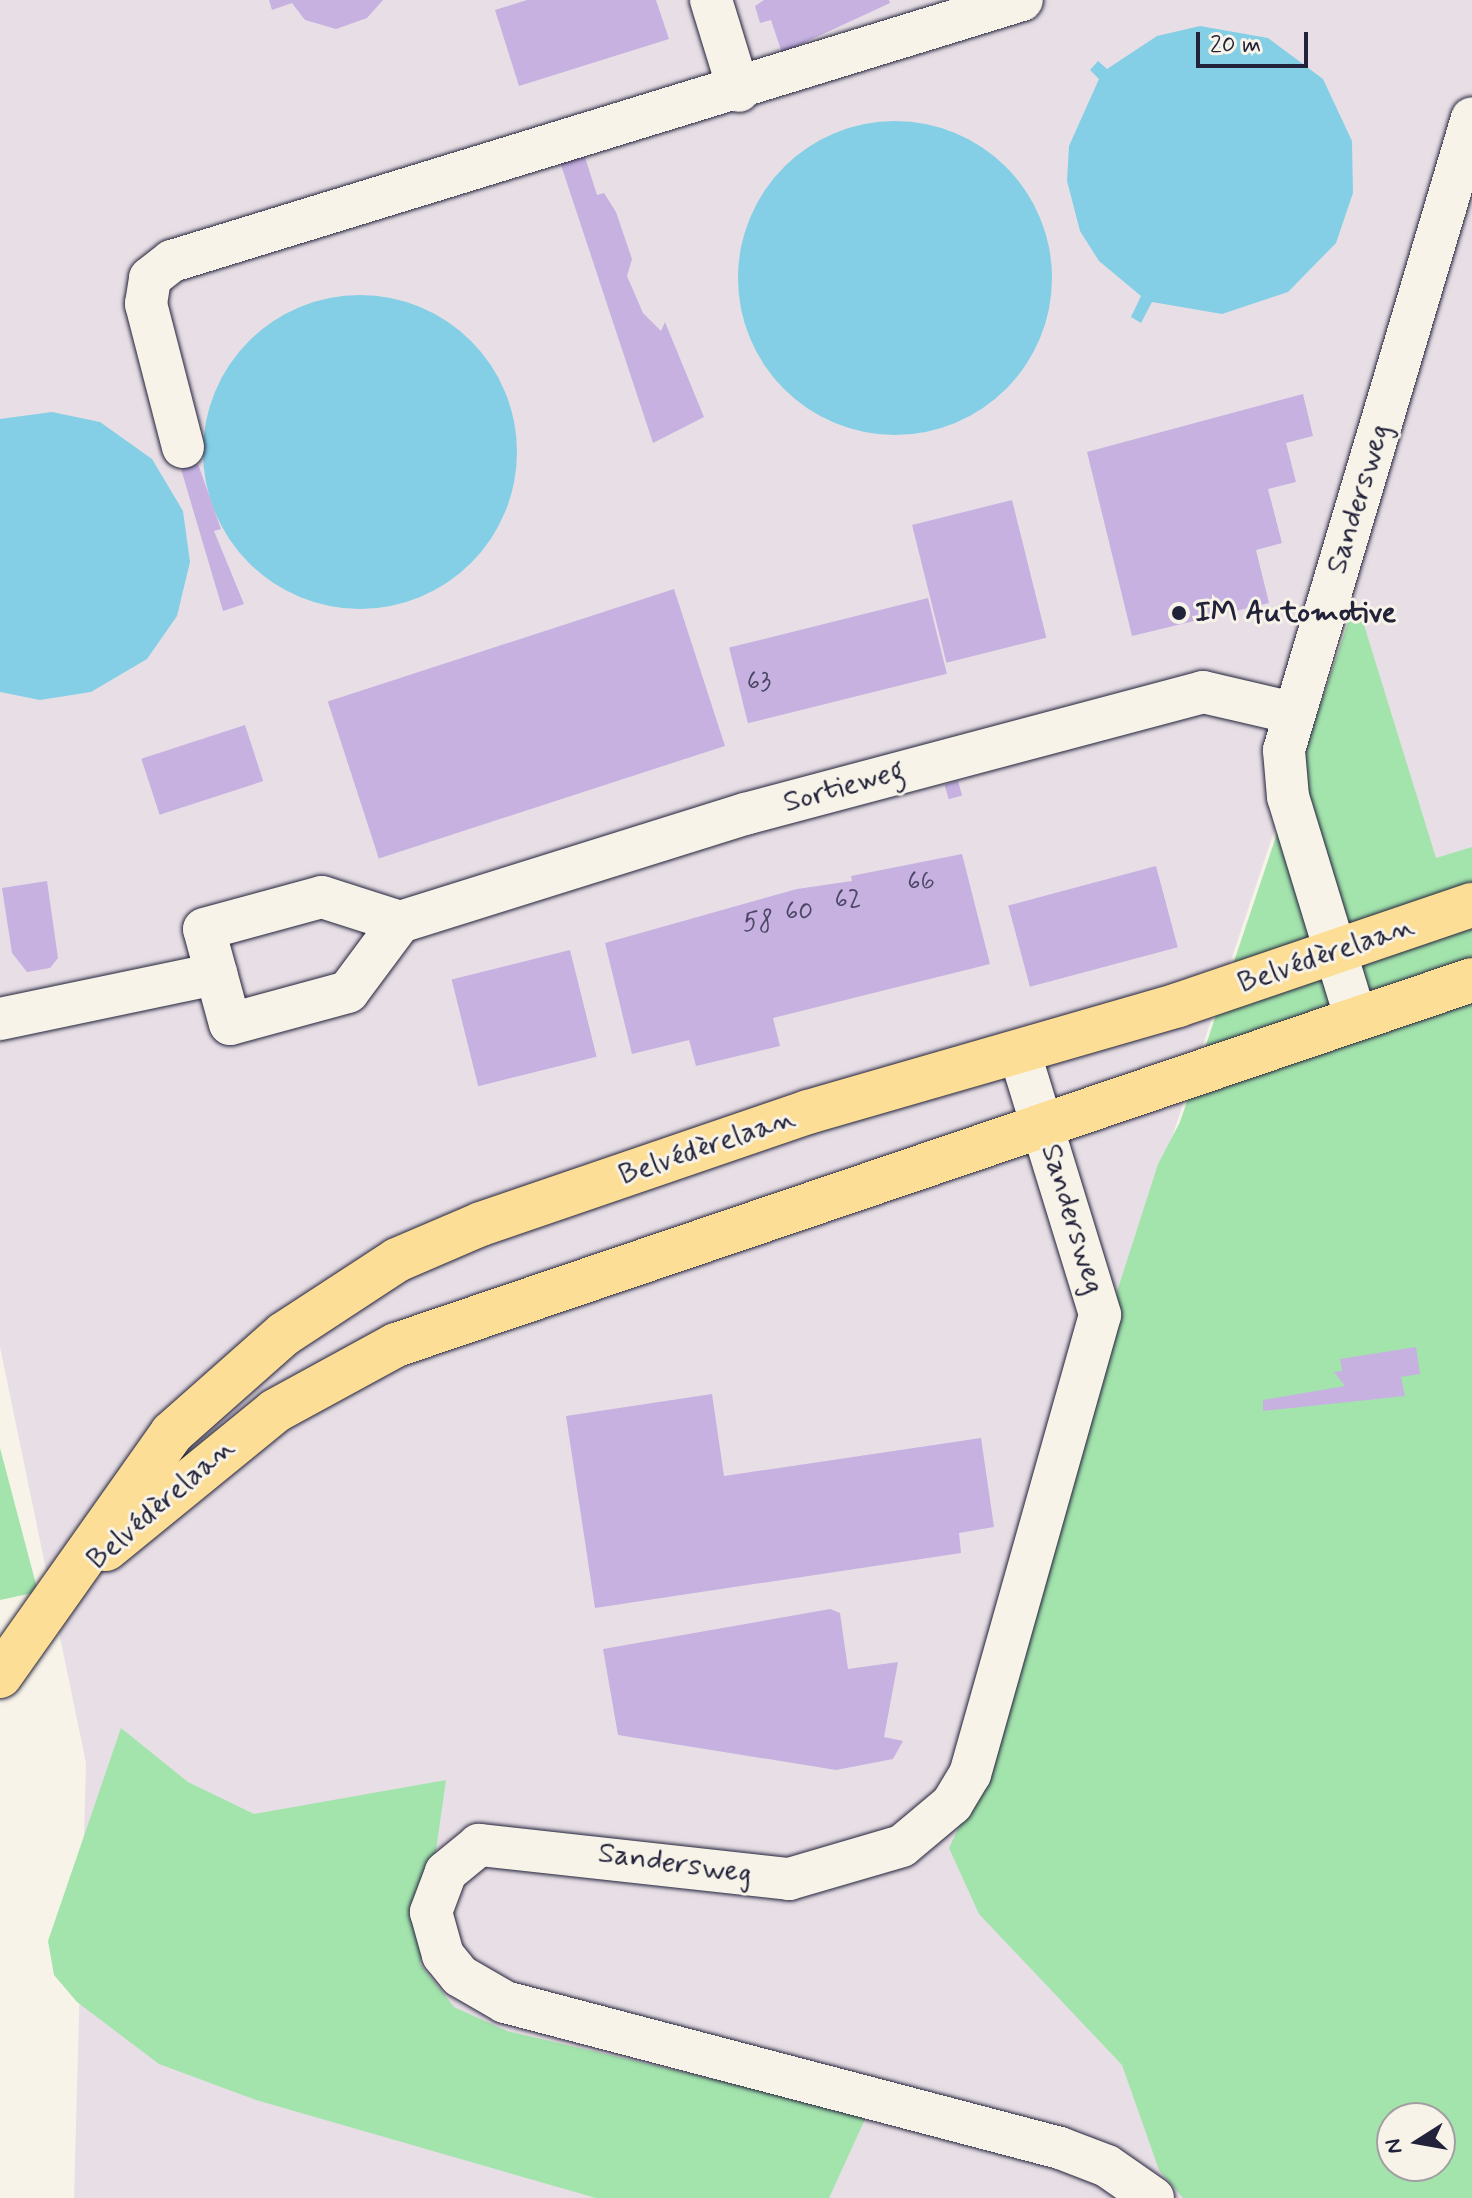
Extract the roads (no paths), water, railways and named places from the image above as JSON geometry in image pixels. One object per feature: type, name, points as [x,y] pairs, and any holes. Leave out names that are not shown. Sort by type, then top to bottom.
[{"type":"main road","name":"Belvédèrelaan","points":[[0,1676],[66,1586],[119,1499],[172,1433],[284,1334],[397,1260],[481,1224],[821,1108],[1336,954],[1472,905]]},
{"type":"main road","name":"Belvédèrelaan","points":[[66,1586],[223,1448],[361,1361],[454,1323],[1472,980]]},
{"type":"street","points":[[711,0],[739,91]]},
{"type":"street","points":[[183,447],[146,304],[150,278],[172,261],[739,91],[1022,0]]},
{"type":"street","name":"Sandersweg","points":[[1356,1019],[1288,797],[1284,757],[1293,713],[1472,118]]},
{"type":"street","name":"Sortieweg","points":[[400,922],[745,814],[1203,692],[1293,713]]},
{"type":"street","points":[[322,897],[400,922],[348,992],[230,1024],[204,929],[322,897]]},
{"type":"street","points":[[0,1019],[216,974]]},
{"type":"street","name":"Sandersweg","points":[[1019,1051],[1093,1274],[1099,1334],[970,1774],[952,1804],[902,1846],[789,1879],[479,1845],[446,1872],[431,1912],[443,1955],[460,1976],[505,2002],[1060,2148],[1107,2166],[1153,2198]]},
{"type":"water","points":[[1200,26],[1268,38],[1323,79],[1352,141],[1353,193],[1336,243],[1288,292],[1222,314],[1152,302],[1141,323],[1131,317],[1141,296],[1099,261],[1080,231],[1067,181],[1069,146],[1099,79],[1090,70],[1098,61],[1107,69],[1157,36]]},
{"type":"water","points":[[880,121],[910,121],[941,127],[969,139],[995,156],[1017,178],[1034,204],[1046,232],[1052,278],[1046,324],[1034,352],[1017,378],[995,400],[969,417],[941,429],[910,435],[880,435],[849,429],[821,417],[795,400],[773,378],[756,352],[744,324],[738,293],[738,263],[744,232],[756,204],[773,178],[795,156],[821,139],[849,127]]},
{"type":"water","points":[[345,295],[375,295],[406,301],[434,313],[460,330],[482,352],[499,378],[511,406],[517,452],[511,498],[499,526],[482,552],[460,574],[434,591],[406,603],[375,609],[345,609],[314,603],[286,591],[260,574],[238,552],[221,526],[209,498],[203,467],[203,437],[209,406],[221,378],[238,352],[260,330],[286,313],[314,301]]},
{"type":"water","points":[[52,412],[100,422],[152,459],[183,511],[190,562],[177,616],[147,659],[91,692],[40,700],[0,692],[0,419]]},
{"type":"place","name":"IM Automotive","points":[[1179,613]]}]
